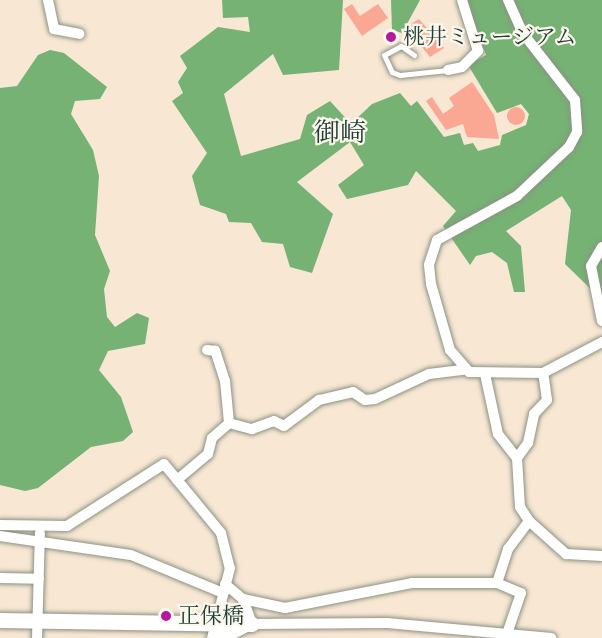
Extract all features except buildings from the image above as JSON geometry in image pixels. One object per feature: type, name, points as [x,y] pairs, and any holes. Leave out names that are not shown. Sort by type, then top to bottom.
[{"type":"street","points":[[48,0],[54,29],[80,34]]},
{"type":"street","points":[[448,70],[462,67],[478,51],[462,0]]},
{"type":"street","points":[[464,370],[450,350],[431,284],[434,246],[445,234],[517,196],[569,147],[579,122],[575,100],[522,32],[508,0]]},
{"type":"street","points":[[602,247],[591,266],[602,321]]},
{"type":"street","points":[[229,423],[252,429],[274,421],[284,426],[319,400],[354,392],[365,400],[375,399],[429,375],[464,370],[485,374],[543,373],[602,342]]},
{"type":"street","points":[[207,350],[215,351],[225,381],[229,423]]},
{"type":"street","points":[[517,458],[528,444],[534,414],[547,400],[543,373]]},
{"type":"street","points":[[485,374],[498,434],[517,458],[520,507],[529,521],[566,554],[602,556]]},
{"type":"street","points":[[177,480],[208,454],[212,438],[229,423]]},
{"type":"street","points":[[0,536],[40,535],[67,526],[164,464],[221,533],[230,568],[212,638]]},
{"type":"street","points":[[497,583],[508,549],[529,521]]},
{"type":"street","points":[[0,525],[131,555],[224,589],[243,599],[285,608],[412,583],[497,583],[521,593],[507,634]]},
{"type":"street","points":[[37,638],[40,535]]},
{"type":"street","points":[[0,578],[39,579]]},
{"type":"street","points":[[243,599],[252,624]]},
{"type":"street","points":[[0,620],[216,621],[252,624],[387,623],[551,638]]},
{"type":"street","points":[[219,638],[252,624]]},
{"type":"lane","points":[[414,55],[401,45],[384,55],[392,72],[400,75],[448,70]]},
{"type":"green space","points":[[222,0],[343,0],[339,70],[283,75],[273,54],[224,94],[241,156],[300,139],[307,115],[330,101],[351,124],[372,104],[400,93],[411,106],[417,101],[444,137],[460,133],[464,145],[473,143],[478,151],[500,145],[502,135],[526,125],[529,114],[521,104],[497,113],[468,65],[486,55],[466,0],[602,0],[602,300],[565,264],[571,210],[562,196],[506,231],[521,246],[525,292],[514,292],[507,263],[492,252],[476,256],[470,265],[443,226],[456,211],[416,171],[408,185],[347,199],[338,185],[364,165],[350,142],[297,182],[333,214],[312,273],[290,267],[283,244],[262,242],[251,223],[229,222],[226,214],[200,205],[192,176],[207,153],[172,101],[183,93],[178,82],[187,68],[180,56],[218,27],[250,32],[248,17],[223,18]]},
{"type":"green space","points":[[391,0],[420,0],[402,33],[392,30]]},
{"type":"green space","points":[[50,50],[64,53],[107,87],[100,99],[75,101],[71,114],[93,150],[99,176],[95,235],[110,271],[104,289],[107,317],[115,327],[137,313],[149,318],[145,344],[108,351],[99,370],[121,397],[133,432],[123,441],[91,447],[38,488],[25,491],[0,485],[0,88],[17,86],[38,55]]},
{"type":"place","name":"桃井ミュージアム","points":[[391,37]]},
{"type":"place","name":"正保橋","points":[[166,616]]},
{"type":"district","name":"御崎","points":[[340,133]]}]
